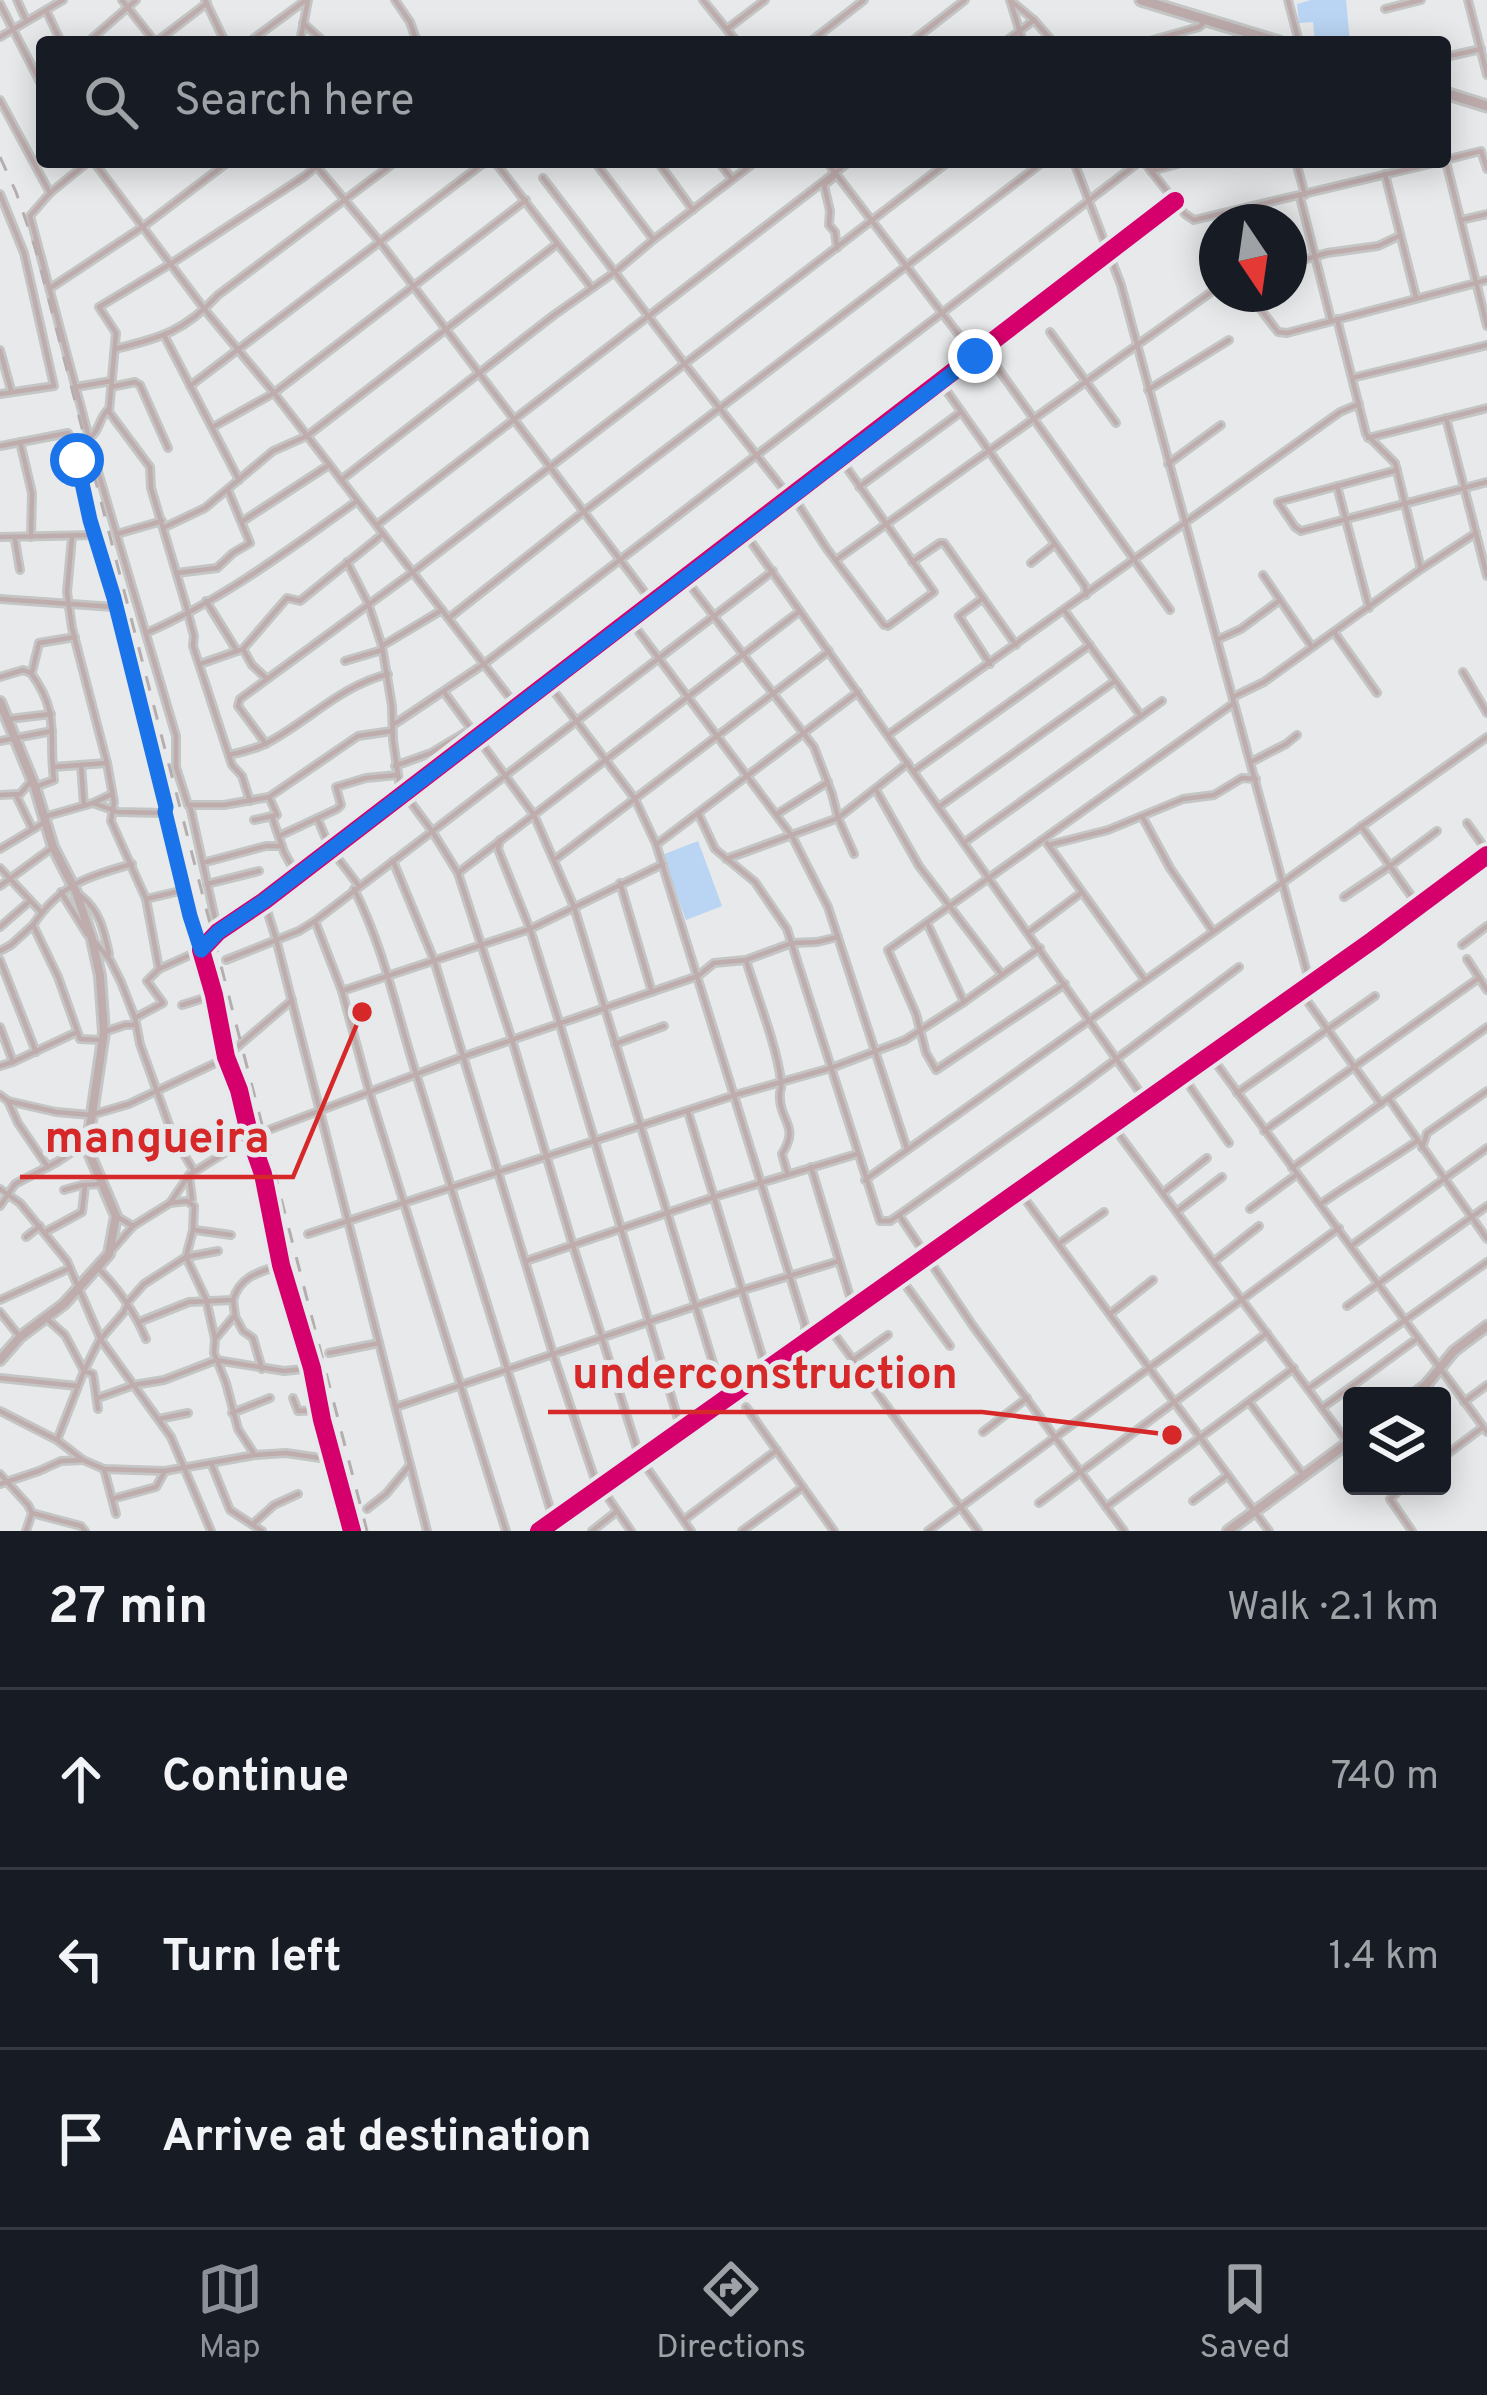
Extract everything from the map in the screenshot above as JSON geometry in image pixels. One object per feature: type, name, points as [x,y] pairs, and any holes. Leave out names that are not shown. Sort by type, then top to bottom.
[{"type":"main road","points":[[1141,0],[1255,36]]},
{"type":"main road","points":[[1451,95],[1487,106]]},
{"type":"street","points":[[17,0],[26,20]]},
{"type":"street","points":[[0,37],[64,0]]},
{"type":"street","points":[[94,36],[125,3],[136,0]]},
{"type":"street","points":[[301,36],[307,0]]},
{"type":"street","points":[[257,36],[307,0]]},
{"type":"street","points":[[395,0],[415,36]]},
{"type":"street","points":[[703,0],[732,36]]},
{"type":"street","points":[[727,29],[765,0]]},
{"type":"street","points":[[818,36],[864,0]]},
{"type":"street","points":[[919,36],[965,0]]},
{"type":"street","points":[[1010,0],[1048,36]]},
{"type":"street","points":[[1010,0],[1020,36]]},
{"type":"street","points":[[1288,0],[1297,36]]},
{"type":"street","points":[[1384,9],[1421,0]]},
{"type":"street","points":[[1468,0],[1487,75]]},
{"type":"street","points":[[162,36],[206,1],[221,36]]},
{"type":"street","points":[[125,3],[150,36]]},
{"type":"street","points":[[0,4],[36,75]]},
{"type":"street","points":[[46,10],[58,36]]},
{"type":"street","points":[[1013,36],[1034,20]]},
{"type":"street","points":[[1167,36],[1207,20]]},
{"type":"street","points":[[303,23],[317,36]]},
{"type":"street","points":[[1451,57],[1484,52]]},
{"type":"street","points":[[0,100],[36,167]]},
{"type":"street","points":[[1451,158],[1481,152],[1487,169]]},
{"type":"street","points":[[37,168],[50,193]]},
{"type":"street","points":[[81,168],[30,216],[176,736],[176,767],[190,806],[218,932]]},
{"type":"street","points":[[93,168],[144,226],[517,707]]},
{"type":"street","points":[[50,288],[220,168]]},
{"type":"street","points":[[250,801],[229,755],[200,664],[151,488],[150,467],[109,409],[114,328],[99,306],[172,263],[311,168]]},
{"type":"street","points":[[320,168],[652,602]]},
{"type":"street","points":[[115,349],[165,337],[387,168]]},
{"type":"street","points":[[190,386],[477,168]]},
{"type":"street","points":[[500,168],[591,287]]},
{"type":"street","points":[[600,168],[652,239]]},
{"type":"street","points":[[662,168],[693,210]]},
{"type":"street","points":[[724,168],[732,178]]},
{"type":"street","points":[[340,480],[746,168]]},
{"type":"street","points":[[831,168],[975,356]]},
{"type":"street","points":[[377,525],[841,168]]},
{"type":"street","points":[[266,744],[238,703],[940,168]]},
{"type":"street","points":[[448,618],[1035,168]]},
{"type":"street","points":[[1077,168],[1111,253],[1310,984]]},
{"type":"street","points":[[190,806],[269,796],[358,736],[393,728],[484,664],[1134,168]]},
{"type":"street","points":[[1148,168],[1175,201],[1199,220]]},
{"type":"street","points":[[1151,171],[1162,168]]},
{"type":"street","points":[[1297,168],[1314,256],[1368,438],[1397,470],[1420,569]]},
{"type":"street","points":[[1273,204],[1410,168]]},
{"type":"street","points":[[1445,168],[1487,326]]},
{"type":"street","points":[[834,173],[824,184],[837,248]]},
{"type":"street","points":[[1385,174],[1417,298]]},
{"type":"street","points":[[543,178],[719,409],[791,494],[886,627],[934,593],[840,459]]},
{"type":"street","points":[[0,194],[24,254],[54,386],[0,394]]},
{"type":"street","points":[[213,427],[274,393],[526,200]]},
{"type":"street","points":[[33,925],[81,1040],[136,1021],[163,1003],[147,981],[159,969],[201,950],[218,932],[1175,201]]},
{"type":"street","points":[[1460,220],[1487,214]]},
{"type":"street","points":[[1307,258],[1401,238]]},
{"type":"street","points":[[117,534],[163,525],[205,508],[273,452],[308,436],[557,244]]},
{"type":"street","points":[[1264,312],[1281,334],[1487,280]]},
{"type":"street","points":[[836,560],[1199,301]]},
{"type":"street","points":[[1050,332],[1116,423]]},
{"type":"street","points":[[165,337],[239,480]]},
{"type":"street","points":[[1148,390],[1229,340]]},
{"type":"street","points":[[1352,378],[1487,344]]},
{"type":"street","points":[[0,350],[10,390]]},
{"type":"street","points":[[984,350],[1170,610]]},
{"type":"street","points":[[941,383],[1090,592]]},
{"type":"street","points":[[76,387],[140,385],[168,448]]},
{"type":"street","points":[[888,735],[1340,412],[1359,404]]},
{"type":"street","points":[[1368,438],[1487,408]]},
{"type":"street","points":[[89,438],[109,409]]},
{"type":"street","points":[[860,487],[962,412]]},
{"type":"street","points":[[1446,418],[1487,576]]},
{"type":"street","points":[[1168,464],[1221,425]]},
{"type":"street","points":[[1382,450],[1392,431]]},
{"type":"street","points":[[0,446],[69,434],[226,1057],[263,1174],[281,1265],[352,1531]]},
{"type":"street","points":[[20,442],[32,493],[31,537]]},
{"type":"street","points":[[242,521],[329,465]]},
{"type":"street","points":[[1397,470],[1278,502],[1301,530],[1487,482]]},
{"type":"street","points":[[1337,485],[1369,608]]},
{"type":"street","points":[[177,573],[217,568],[250,543],[228,490]]},
{"type":"street","points":[[146,633],[206,601],[358,501]]},
{"type":"street","points":[[744,531],[1146,1101]]},
{"type":"street","points":[[1065,984],[937,1070],[926,1053],[916,1014],[888,950],[1046,842],[1233,700],[1476,533]]},
{"type":"street","points":[[200,664],[240,650],[287,598],[298,602],[383,534]]},
{"type":"street","points":[[0,537],[95,535]]},
{"type":"street","points":[[72,537],[68,604],[74,637],[107,763],[111,820],[146,899],[159,969]]},
{"type":"street","points":[[15,538],[20,570]]},
{"type":"street","points":[[913,562],[944,543],[1016,645]]},
{"type":"street","points":[[1031,563],[1054,544]]},
{"type":"street","points":[[347,562],[368,603],[382,648],[402,792],[458,873],[640,1458],[691,1531]]},
{"type":"street","points":[[226,960],[315,921],[773,571]]},
{"type":"street","points":[[688,573],[690,585]]},
{"type":"street","points":[[1263,575],[1312,647]]},
{"type":"street","points":[[681,579],[814,748],[854,854]]},
{"type":"street","points":[[983,598],[959,617],[990,664]]},
{"type":"street","points":[[0,599],[116,607]]},
{"type":"street","points":[[1218,639],[1241,629],[1280,600]]},
{"type":"street","points":[[206,601],[240,650],[268,679]]},
{"type":"street","points":[[345,661],[382,648],[442,610]]},
{"type":"street","points":[[1064,610],[1141,716]]},
{"type":"street","points":[[458,873],[800,611]]},
{"type":"street","points":[[630,620],[792,836],[828,907],[908,1149]]},
{"type":"street","points":[[1334,632],[1377,692]]},
{"type":"street","points":[[31,673],[40,643],[74,637]]},
{"type":"street","points":[[914,771],[1090,645]]},
{"type":"street","points":[[554,860],[829,651]]},
{"type":"street","points":[[0,676],[22,670],[31,673],[46,696],[54,731],[50,752],[54,780],[34,783],[16,795],[0,795]]},
{"type":"street","points":[[1463,672],[1487,713]]},
{"type":"street","points":[[229,755],[266,744],[339,694],[388,674]]},
{"type":"street","points":[[940,806],[1115,681]]},
{"type":"street","points":[[547,682],[635,799],[656,844],[806,1325],[805,1342]]},
{"type":"street","points":[[444,692],[534,815],[574,907],[724,1399]]},
{"type":"street","points":[[656,844],[858,692]]},
{"type":"street","points":[[965,842],[1162,701]]},
{"type":"street","points":[[0,702],[34,783],[53,847],[74,888],[100,976],[103,1036],[88,1142],[90,1160],[116,1216],[109,1254]]},
{"type":"street","points":[[4,717],[51,714]]},
{"type":"street","points":[[395,766],[436,750],[472,728]]},
{"type":"street","points":[[0,741],[54,731]]},
{"type":"street","points":[[1046,842],[1108,830],[1193,796],[1214,795],[1297,735]]},
{"type":"street","points":[[865,1180],[1487,736]]},
{"type":"street","points":[[436,750],[441,763]]},
{"type":"street","points":[[52,766],[107,763]]},
{"type":"street","points":[[726,859],[838,818],[908,763]]},
{"type":"street","points":[[81,765],[84,805]]},
{"type":"street","points":[[278,836],[341,806],[336,787],[397,775]]},
{"type":"street","points":[[1242,778],[1256,779]]},
{"type":"street","points":[[776,815],[828,782]]},
{"type":"street","points":[[876,790],[919,866],[1002,975]]},
{"type":"street","points":[[0,849],[44,819],[112,794]]},
{"type":"street","points":[[16,795],[32,828]]},
{"type":"street","points":[[254,820],[278,814],[269,796]]},
{"type":"street","points":[[94,802],[112,810],[165,812]]},
{"type":"street","points":[[698,813],[711,844],[755,882],[780,915],[878,1220],[899,1215],[1239,968]]},
{"type":"street","points":[[1142,816],[1212,931]]},
{"type":"street","points":[[272,817],[296,874]]},
{"type":"street","points":[[317,818],[356,887],[374,932],[554,1520]]},
{"type":"street","points":[[544,1530],[1418,906],[1487,853],[1467,823]]},
{"type":"street","points":[[1360,826],[1418,906]]},
{"type":"street","points":[[1344,897],[1437,831]]},
{"type":"street","points":[[500,840],[497,849],[530,929],[681,1429]]},
{"type":"street","points":[[1046,842],[1145,980]]},
{"type":"street","points":[[203,863],[282,846]]},
{"type":"street","points":[[0,886],[53,847]]},
{"type":"street","points":[[489,847],[497,849]]},
{"type":"street","points":[[393,861],[434,960],[593,1477],[631,1531]]},
{"type":"street","points":[[36,1052],[0,956],[61,892],[132,864]]},
{"type":"street","points":[[342,991],[530,929],[663,864]]},
{"type":"street","points":[[0,868],[41,912]]},
{"type":"street","points":[[207,884],[259,872]]},
{"type":"street","points":[[620,883],[652,992]]},
{"type":"street","points":[[74,888],[100,919],[173,1136],[192,1173],[193,1230],[186,1257],[206,1299],[216,1360],[232,1413],[254,1455]]},
{"type":"street","points":[[146,899],[184,890]]},
{"type":"street","points":[[61,892],[84,932],[110,960]]},
{"type":"street","points":[[1029,932],[1081,893]]},
{"type":"street","points":[[0,927],[30,901]]},
{"type":"street","points":[[264,901],[427,1531]]},
{"type":"street","points":[[315,921],[342,991],[506,1531]]},
{"type":"street","points":[[927,922],[964,1002]]},
{"type":"street","points":[[1462,945],[1487,926]]},
{"type":"street","points":[[0,1360],[20,1337],[64,1304],[133,1226],[170,1202],[192,1173],[250,1136],[698,976],[714,963],[746,960],[792,943],[838,937]]},
{"type":"street","points":[[308,1234],[831,1068],[905,1040],[1040,948]]},
{"type":"street","points":[[1467,959],[1487,990]]},
{"type":"street","points":[[746,960],[781,1082],[780,1107],[790,1131],[782,1154],[787,1174]]},
{"type":"street","points":[[1263,1132],[1479,978]]},
{"type":"street","points":[[1300,991],[1381,1104]]},
{"type":"street","points":[[182,1005],[214,995]]},
{"type":"street","points":[[1237,1093],[1375,996]]},
{"type":"street","points":[[0,1095],[56,1112],[91,1114],[130,1104],[226,1057],[292,1000]]},
{"type":"street","points":[[0,1027],[13,1062]]},
{"type":"street","points":[[615,1044],[664,1027]]},
{"type":"street","points":[[1250,1209],[1381,1104],[1487,1028]]},
{"type":"street","points":[[0,1066],[76,1031]]},
{"type":"street","points":[[1210,1055],[1485,1430],[1451,1452]]},
{"type":"street","points":[[1181,1075],[1229,1143]]},
{"type":"street","points":[[1422,1148],[1427,1133],[1487,1091]]},
{"type":"street","points":[[1389,1099],[1487,1240]]},
{"type":"street","points":[[8,1101],[48,1167]]},
{"type":"street","points":[[688,1112],[766,1369]]},
{"type":"street","points":[[1112,1125],[1343,1433]]},
{"type":"street","points":[[1412,1132],[1427,1133]]},
{"type":"street","points":[[1321,1204],[1418,1141]]},
{"type":"street","points":[[0,1206],[4,1191],[88,1142]]},
{"type":"street","points":[[1351,1246],[1487,1148]]},
{"type":"street","points":[[524,1261],[857,1154]]},
{"type":"street","points":[[1163,1192],[1207,1158]]},
{"type":"street","points":[[811,1168],[854,1310]]},
{"type":"street","points":[[1178,1211],[1222,1178]]},
{"type":"street","points":[[64,1190],[103,1184]]},
{"type":"street","points":[[26,1238],[82,1212],[85,1186]]},
{"type":"street","points":[[4,1191],[70,1268],[101,1340],[171,1437],[211,1531]]},
{"type":"street","points":[[1019,1191],[1269,1531]]},
{"type":"street","points":[[170,1202],[192,1202]]},
{"type":"street","points":[[1347,1306],[1487,1206]]},
{"type":"street","points":[[1058,1244],[1104,1212]]},
{"type":"street","points":[[899,1215],[1124,1531]]},
{"type":"street","points":[[116,1216],[133,1226]]},
{"type":"street","points":[[1215,1260],[1258,1226]]},
{"type":"street","points":[[928,1531],[1339,1228]]},
{"type":"street","points":[[193,1230],[231,1235]]},
{"type":"street","points":[[57,1440],[76,1386],[101,1340],[144,1284],[186,1257],[218,1251]]},
{"type":"street","points":[[395,1407],[839,1261]]},
{"type":"street","points":[[1308,1389],[1487,1262]]},
{"type":"street","points":[[262,1369],[253,1338],[235,1315],[233,1300],[243,1281],[281,1265]]},
{"type":"street","points":[[97,1267],[127,1304],[146,1340]]},
{"type":"street","points":[[0,1300],[70,1268]]},
{"type":"street","points":[[899,1276],[950,1346]]},
{"type":"street","points":[[1109,1314],[1153,1280]]},
{"type":"street","points":[[139,1322],[206,1299],[233,1300]]},
{"type":"street","points":[[0,1312],[20,1337]]},
{"type":"street","points":[[204,1363],[235,1315]]},
{"type":"street","points":[[46,1318],[65,1335],[84,1371],[93,1374],[98,1409]]},
{"type":"street","points":[[806,1325],[820,1333]]},
{"type":"street","points":[[1423,1387],[1454,1352],[1487,1326]]},
{"type":"street","points":[[829,1327],[978,1531]]},
{"type":"street","points":[[1039,1503],[1267,1333]]},
{"type":"street","points":[[854,1360],[888,1335]]},
{"type":"street","points":[[1322,1408],[1418,1338]]},
{"type":"street","points":[[329,1353],[379,1342]]},
{"type":"street","points":[[98,1398],[134,1385],[164,1381],[216,1360],[284,1371],[312,1368]]},
{"type":"street","points":[[1106,1507],[1294,1368]]},
{"type":"street","points":[[0,1378],[76,1386]]},
{"type":"street","points":[[1464,1402],[1487,1385]]},
{"type":"street","points":[[232,1413],[270,1398]]},
{"type":"street","points":[[293,1398],[298,1412],[320,1410]]},
{"type":"street","points":[[983,1432],[1027,1398]]},
{"type":"street","points":[[1249,1401],[1304,1476]]},
{"type":"street","points":[[746,1407],[834,1531]]},
{"type":"street","points":[[0,1411],[104,1469],[165,1472],[286,1453],[334,1460]]},
{"type":"street","points":[[159,1419],[188,1413]]},
{"type":"street","points":[[1228,1531],[1343,1446]]},
{"type":"street","points":[[683,1520],[777,1450]]},
{"type":"street","points":[[4,1483],[61,1461],[83,1460]]},
{"type":"street","points":[[212,1463],[230,1510],[262,1531]]},
{"type":"street","points":[[367,1509],[410,1465]]},
{"type":"street","points":[[104,1469],[116,1514]]},
{"type":"street","points":[[112,1498],[156,1486],[165,1472]]},
{"type":"street","points":[[0,1474],[32,1514],[85,1531]]},
{"type":"street","points":[[1193,1501],[1228,1474]]},
{"type":"street","points":[[593,1477],[614,1478]]},
{"type":"street","points":[[742,1531],[803,1487]]},
{"type":"street","points":[[253,1524],[274,1504],[298,1494]]},
{"type":"street","points":[[1394,1495],[1390,1499],[1412,1531]]},
{"type":"street","points":[[592,1531],[616,1512]]},
{"type":"street","points":[[26,1531],[32,1514]]},
{"type":"shaded area","points":[[1346,0],[1349,36],[1314,36],[1313,22],[1299,23],[1297,4]]},
{"type":"shaded area","points":[[698,841],[722,906],[686,920],[662,855]]},
{"type":"railway","points":[[0,157],[36,250],[367,1531]]},
{"type":"cycle path","points":[[352,1531],[281,1265],[263,1174],[226,1057],[201,950],[218,932],[1175,201]]},
{"type":"cycle path","points":[[539,1531],[1487,855]]},
{"type":"place","name":"mangueira","points":[[362,1012]]},
{"type":"place","name":"underconstruction","points":[[1172,1435]]},
{"type":"route","points":[[77,460],[201,950],[218,932],[975,356]]}]
